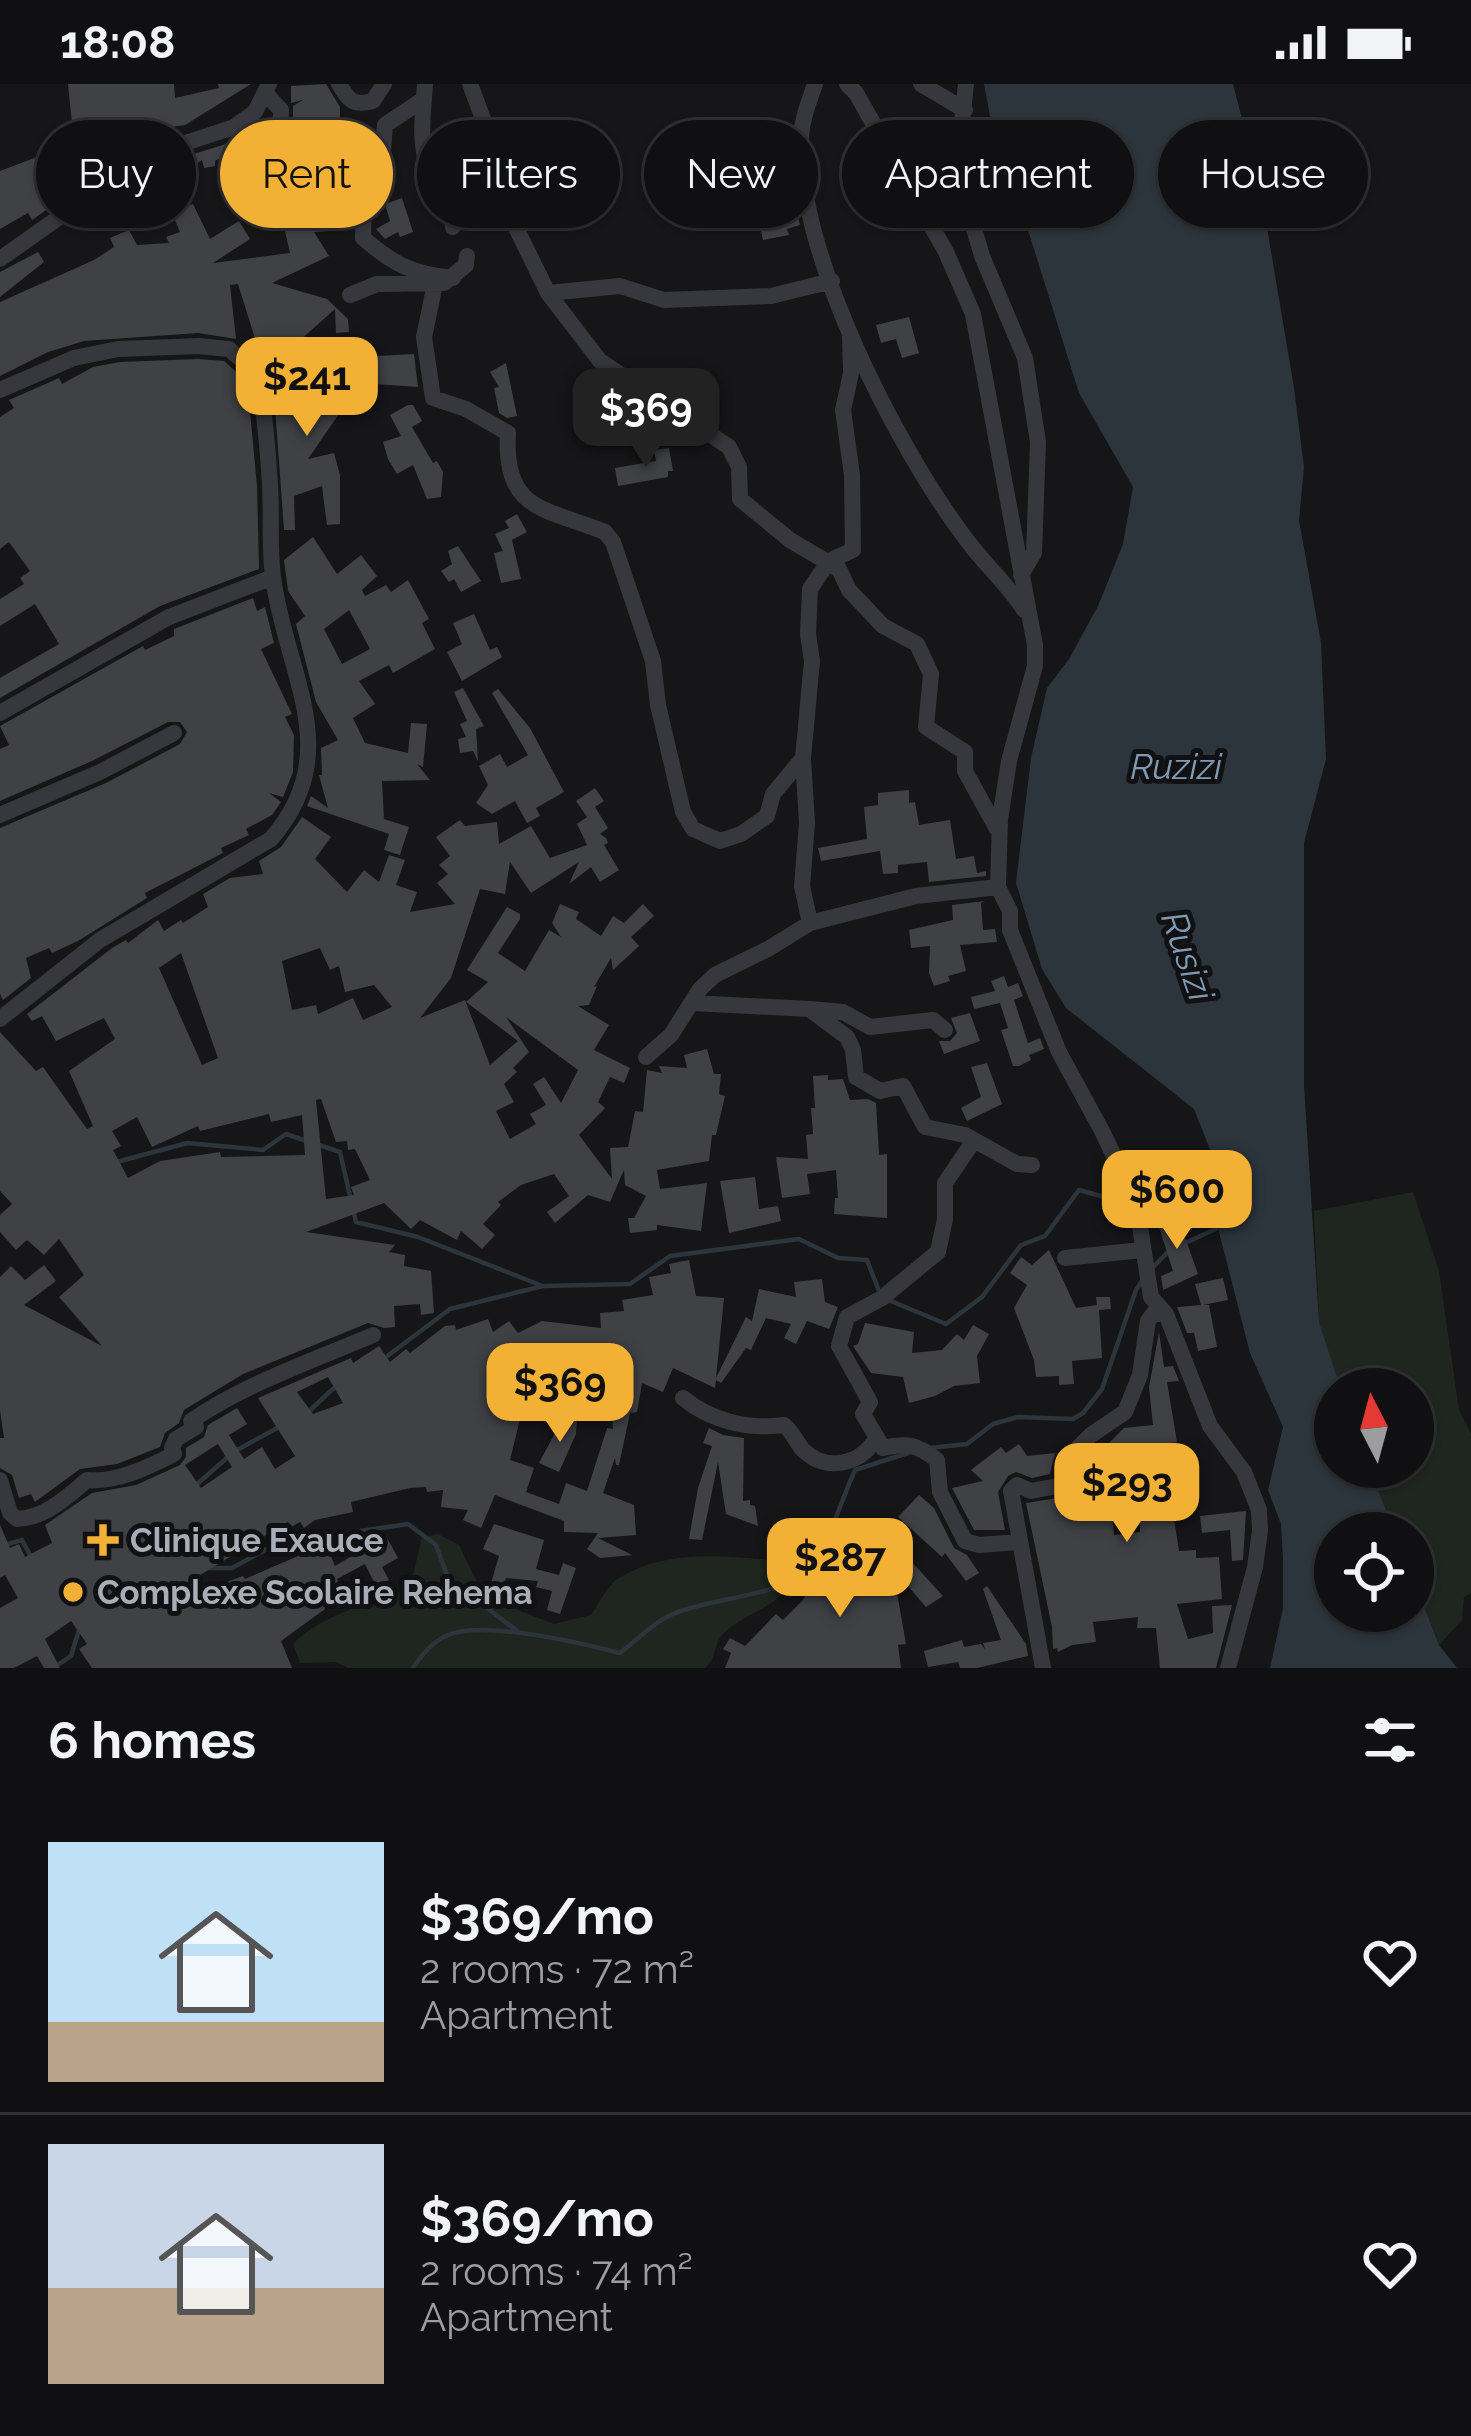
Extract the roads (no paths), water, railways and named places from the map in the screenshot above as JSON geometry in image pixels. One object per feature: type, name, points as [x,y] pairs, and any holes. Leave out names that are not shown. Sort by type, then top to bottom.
[{"type":"street","points":[[339,84],[348,101],[358,105],[373,101],[384,84]]},
{"type":"street","points":[[470,84],[495,152],[498,191],[548,293],[600,362],[729,447],[739,467],[740,499],[790,540],[839,569],[849,590],[883,626],[917,644],[931,674],[926,728],[965,752],[965,770],[1000,836]]},
{"type":"street","points":[[815,84],[803,119],[802,174],[809,217],[850,336],[898,433],[951,517],[967,542],[1010,587],[1032,622]]},
{"type":"street","points":[[848,84],[946,252],[967,297],[1032,622],[1035,666],[1010,761],[1000,836],[998,887],[1010,911],[1010,930],[1059,1052],[1136,1202],[1151,1297],[1166,1314],[1210,1426],[1244,1472],[1258,1510],[1255,1567],[1228,1668]]},
{"type":"street","points":[[921,84],[964,110]]},
{"type":"street","points":[[966,84],[958,160],[963,191],[982,256],[1025,358],[1038,442],[1034,553],[1021,575]]},
{"type":"street","points":[[0,259],[146,156],[234,127],[255,112],[267,89],[281,110],[281,120]]},
{"type":"street","points":[[424,92],[386,125],[382,163],[364,193],[363,238],[385,259],[444,281]]},
{"type":"street","points":[[350,295],[377,284],[444,281],[466,265],[467,256]]},
{"type":"street","points":[[444,281],[424,337],[433,398],[466,409],[508,434],[514,488],[534,507],[605,532],[613,542],[653,661],[666,742],[683,812],[693,829],[720,841],[741,834],[766,816],[773,794],[803,758]]},
{"type":"street","points":[[548,293],[620,286],[664,300],[754,297],[832,281]]},
{"type":"street","points":[[810,923],[802,886],[807,823],[803,758],[811,698],[810,589],[829,562],[853,550],[852,475],[843,410],[850,336]]},
{"type":"street","points":[[0,390],[74,358],[118,349],[229,349],[260,375],[273,577],[311,742],[306,775],[288,820],[271,839],[100,940],[0,1019]]},
{"type":"street","points":[[0,713],[169,617],[273,577]]},
{"type":"street","points":[[0,815],[100,772],[174,733]]},
{"type":"street","points":[[646,1057],[671,1035],[700,989],[715,975],[810,923],[916,896],[998,887]]},
{"type":"street","points":[[692,1004],[843,1012],[870,1027],[933,1020],[945,1030]]},
{"type":"street","points":[[809,1009],[847,1037],[856,1078],[880,1091],[904,1086],[925,1127],[965,1135],[1017,1164],[1031,1166]]},
{"type":"street","points":[[973,1142],[945,1183],[945,1219],[938,1252],[882,1298],[847,1317],[839,1346],[870,1402],[862,1414],[875,1440],[883,1448],[918,1446],[937,1460],[940,1492],[965,1541],[979,1545],[1019,1542]]},
{"type":"street","points":[[1065,1258],[1143,1259]]},
{"type":"street","points":[[1043,1668],[1011,1491],[1017,1485],[1030,1491],[1063,1485],[1063,1463],[1091,1435],[1125,1412],[1141,1375],[1148,1321],[1153,1314],[1166,1314]]},
{"type":"street","points":[[0,1480],[10,1513],[17,1519],[33,1516],[56,1506],[87,1480],[141,1470],[174,1454],[176,1439],[196,1427],[191,1421],[210,1409],[276,1375],[373,1335]]},
{"type":"street","points":[[682,1397],[702,1414],[763,1428],[784,1425],[796,1434],[803,1449],[832,1464],[848,1463],[867,1453],[875,1440]]},
{"type":"water","name":"Ruzizi","points":[[984,84],[1233,84],[1242,120],[1158,120],[1158,228],[1267,228],[1304,467],[1299,520],[1321,643],[1326,759],[1304,843],[1304,1085],[1319,1322],[1334,1368],[1314,1368],[1314,1488],[1377,1488],[1387,1512],[1314,1512],[1314,1632],[1434,1632],[1457,1668],[1270,1668],[1283,1608],[1283,1560],[1281,1524],[1268,1490],[1283,1427],[1250,1353],[1218,1228],[1211,1152],[1194,1109],[1066,1008],[1042,969],[1016,883],[1031,758],[1047,688],[1098,606],[1123,544],[1133,487],[1079,393],[1027,228],[1134,228],[1134,120],[991,120]]},
{"type":"waterway","points":[[113,1163],[187,1143],[263,1150],[286,1134],[309,1142]]},
{"type":"waterway","points":[[319,1145],[340,1152],[350,1196]]},
{"type":"waterway","points":[[886,1299],[946,1324],[982,1297],[1021,1245],[1045,1236],[1079,1190],[1126,1203],[1222,1191]]},
{"type":"waterway","points":[[354,1213],[356,1222],[418,1237],[540,1285]]},
{"type":"waterway","points":[[1183,1244],[1222,1226]]},
{"type":"waterway","points":[[382,1360],[450,1309],[543,1286],[630,1284],[670,1256],[799,1239],[838,1258],[867,1260],[879,1291]]},
{"type":"waterway","points":[[1151,1269],[1168,1252]]},
{"type":"waterway","points":[[930,1448],[967,1444],[993,1424],[1018,1417],[1073,1419],[1083,1413],[1102,1389],[1144,1278]]},
{"type":"waterway","points":[[306,1414],[336,1386]]},
{"type":"waterway","points":[[237,1450],[279,1427]]},
{"type":"waterway","points":[[413,1668],[437,1641],[464,1631],[533,1635],[620,1653],[673,1614],[786,1584],[814,1565],[855,1470],[908,1453]]},
{"type":"waterway","points":[[196,1485],[228,1457]]},
{"type":"waterway","points":[[206,1568],[232,1568],[278,1543],[408,1524],[436,1545],[448,1578],[517,1631]]},
{"type":"waterway","points":[[0,1546],[22,1540],[31,1557]]},
{"type":"waterway","points":[[53,1668],[71,1656],[79,1630]]},
{"type":"place","name":"Clinique Exauce","points":[[103,1540]]},
{"type":"place","name":"Complexe Scolaire Rehema","points":[[73,1592]]},
{"type":"water label","name":"Rusizi","points":[[1188,956]]}]
